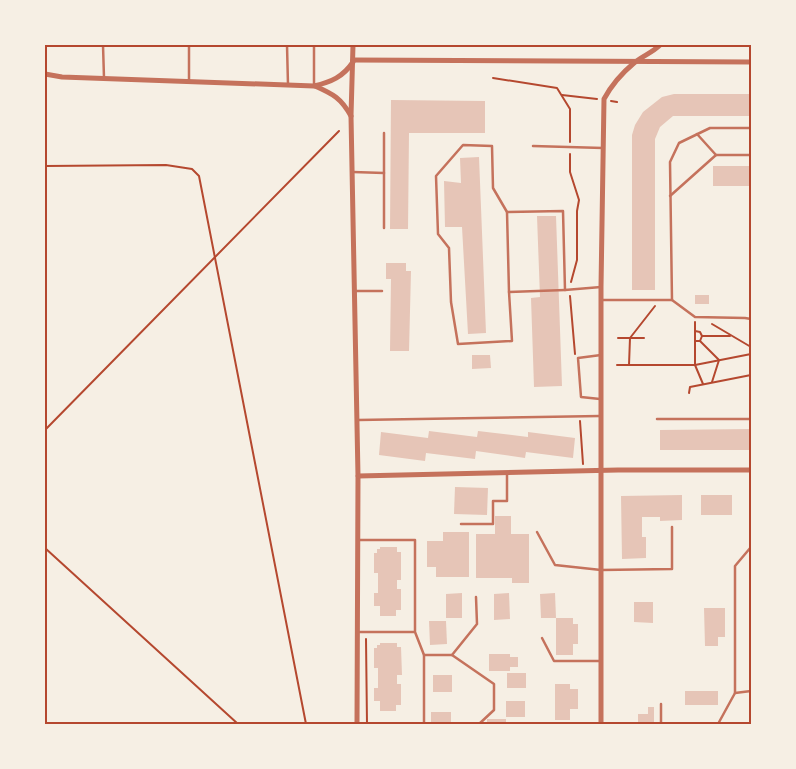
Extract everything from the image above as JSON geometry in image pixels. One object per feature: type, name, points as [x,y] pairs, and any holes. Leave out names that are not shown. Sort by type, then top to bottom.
[{"type":"street","points":[[354,45],[351,116],[358,476],[356,724]]},
{"type":"street","points":[[601,724],[601,287],[604,99],[618,79],[635,62],[654,51],[660,45]]},
{"type":"street","points":[[45,74],[189,82],[314,86],[330,82],[346,72],[354,60]]},
{"type":"street","points":[[354,60],[751,62]]},
{"type":"street","points":[[314,86],[331,93],[343,103],[351,116]]},
{"type":"street","points":[[358,476],[601,470],[751,470]]},
{"type":"lane","points":[[103,45],[104,78]]},
{"type":"lane","points":[[189,45],[189,82]]},
{"type":"lane","points":[[287,45],[288,85]]},
{"type":"lane","points":[[314,45],[314,86]]},
{"type":"lane","points":[[672,300],[670,162],[679,143],[710,128],[751,128]]},
{"type":"lane","points":[[384,133],[384,228]]},
{"type":"lane","points":[[697,134],[716,155]]},
{"type":"lane","points":[[463,145],[492,146],[493,188],[507,212],[509,292],[512,341],[458,344],[451,302],[449,248],[438,234],[436,176],[463,145]]},
{"type":"lane","points":[[533,146],[603,148]]},
{"type":"lane","points":[[670,196],[716,155],[751,155]]},
{"type":"lane","points":[[352,172],[384,173]]},
{"type":"lane","points":[[507,212],[563,211],[565,290]]},
{"type":"lane","points":[[509,292],[601,287]]},
{"type":"lane","points":[[354,291],[382,290]]},
{"type":"lane","points":[[601,300],[672,300],[695,317],[751,319]]},
{"type":"lane","points":[[601,399],[580,397],[578,358],[602,355]]},
{"type":"lane","points":[[357,420],[601,416]]},
{"type":"lane","points":[[658,419],[751,419]]},
{"type":"lane","points":[[461,524],[493,524],[493,501],[507,502],[507,473]]},
{"type":"lane","points":[[537,532],[555,565],[601,570],[672,569],[672,527]]},
{"type":"lane","points":[[358,540],[415,540],[415,632],[424,655],[424,724]]},
{"type":"lane","points":[[718,724],[735,693],[735,566],[751,547]]},
{"type":"lane","points":[[452,655],[477,624],[476,597]]},
{"type":"lane","points":[[358,632],[415,632]]},
{"type":"lane","points":[[542,638],[554,661],[601,661]]},
{"type":"lane","points":[[424,655],[452,655],[494,684],[494,710],[479,724]]},
{"type":"lane","points":[[735,693],[751,691]]},
{"type":"lane","points":[[661,704],[661,724]]},
{"type":"path","points":[[562,95],[616,102]]},
{"type":"path","points":[[45,430],[339,131]]},
{"type":"path","points":[[45,166],[166,165],[192,169],[199,176],[306,724]]},
{"type":"path","points":[[630,365],[630,338],[660,300]]},
{"type":"path","points":[[695,317],[695,365],[703,384]]},
{"type":"path","points":[[700,317],[751,347]]},
{"type":"path","points":[[695,331],[700,332],[702,336]]},
{"type":"path","points":[[702,336],[732,336]]},
{"type":"path","points":[[700,341],[702,336]]},
{"type":"path","points":[[618,338],[644,338]]},
{"type":"path","points":[[695,341],[700,341],[719,360]]},
{"type":"path","points":[[618,365],[695,365],[751,354]]},
{"type":"path","points":[[712,382],[719,360]]},
{"type":"path","points":[[689,393],[690,387],[751,376]]},
{"type":"path","points":[[45,548],[238,724]]},
{"type":"building","points":[[674,94],[751,94],[751,116],[673,116],[660,127],[655,139],[655,290],[632,290],[632,135],[635,125],[643,112],[662,97]]},
{"type":"building","points":[[391,100],[485,101],[485,133],[409,133],[408,229],[390,229]]},
{"type":"building","points":[[479,157],[486,333],[468,334],[462,227],[445,227],[444,181],[461,183],[460,158]]},
{"type":"building","points":[[713,166],[751,166],[751,186],[713,186]]},
{"type":"building","points":[[537,216],[556,216],[562,386],[534,387],[531,298],[540,297]]},
{"type":"building","points":[[386,263],[406,263],[406,271],[411,271],[409,351],[390,351],[391,279],[386,279]]},
{"type":"building","points":[[695,295],[709,295],[709,304],[695,304]]},
{"type":"building","points":[[472,355],[490,355],[491,368],[472,369]]},
{"type":"building","points":[[751,429],[751,450],[660,450],[660,430]]},
{"type":"building","points":[[429,431],[477,437],[478,431],[528,437],[528,432],[575,438],[573,458],[526,452],[525,458],[476,451],[475,459],[426,453],[425,461],[379,455],[381,432],[428,438]]},
{"type":"building","points":[[455,487],[488,488],[487,515],[454,514]]},
{"type":"building","points":[[682,495],[682,520],[660,521],[660,517],[642,517],[642,537],[646,537],[646,558],[622,559],[621,496]]},
{"type":"building","points":[[701,495],[732,495],[732,515],[701,515]]},
{"type":"building","points":[[495,516],[511,516],[511,534],[529,534],[529,583],[512,583],[512,578],[476,578],[476,534],[495,534]]},
{"type":"building","points":[[443,532],[469,532],[469,577],[436,577],[436,567],[427,567],[427,541],[443,541]]},
{"type":"building","points":[[380,547],[397,547],[397,552],[401,552],[401,580],[397,580],[397,589],[401,589],[401,610],[396,610],[396,616],[380,616],[380,606],[374,606],[374,593],[378,593],[378,573],[374,573],[374,553],[377,553],[377,549],[380,549]]},
{"type":"building","points":[[462,593],[462,618],[446,618],[446,594]]},
{"type":"building","points":[[509,593],[510,619],[494,620],[494,594]]},
{"type":"building","points":[[555,593],[556,618],[541,618],[540,594]]},
{"type":"building","points":[[634,602],[653,602],[653,623],[634,622]]},
{"type":"building","points":[[704,608],[725,608],[725,637],[718,637],[718,646],[705,646]]},
{"type":"building","points":[[556,618],[573,618],[573,624],[578,624],[578,644],[573,644],[573,655],[556,655]]},
{"type":"building","points":[[429,621],[446,621],[447,644],[430,645]]},
{"type":"building","points":[[380,643],[397,643],[397,647],[401,647],[402,675],[397,675],[397,684],[401,684],[401,705],[396,705],[396,711],[380,711],[380,701],[374,701],[374,688],[378,688],[378,668],[374,668],[374,648],[377,648],[377,645],[380,645]]},
{"type":"building","points":[[489,654],[510,654],[510,657],[518,657],[518,667],[510,667],[510,671],[489,671]]},
{"type":"building","points":[[507,673],[526,673],[526,688],[507,688]]},
{"type":"building","points":[[433,675],[452,675],[452,692],[433,692]]},
{"type":"building","points":[[555,684],[570,684],[570,689],[578,689],[578,709],[570,709],[570,720],[555,720]]},
{"type":"building","points":[[685,691],[718,691],[718,705],[685,705]]},
{"type":"building","points":[[506,701],[525,701],[525,717],[506,717]]},
{"type":"building","points":[[648,707],[654,707],[654,724],[638,724],[638,714],[648,714]]},
{"type":"building","points":[[431,712],[451,712],[451,724],[431,724]]},
{"type":"building","points":[[487,719],[506,719],[506,724],[487,724]]}]
